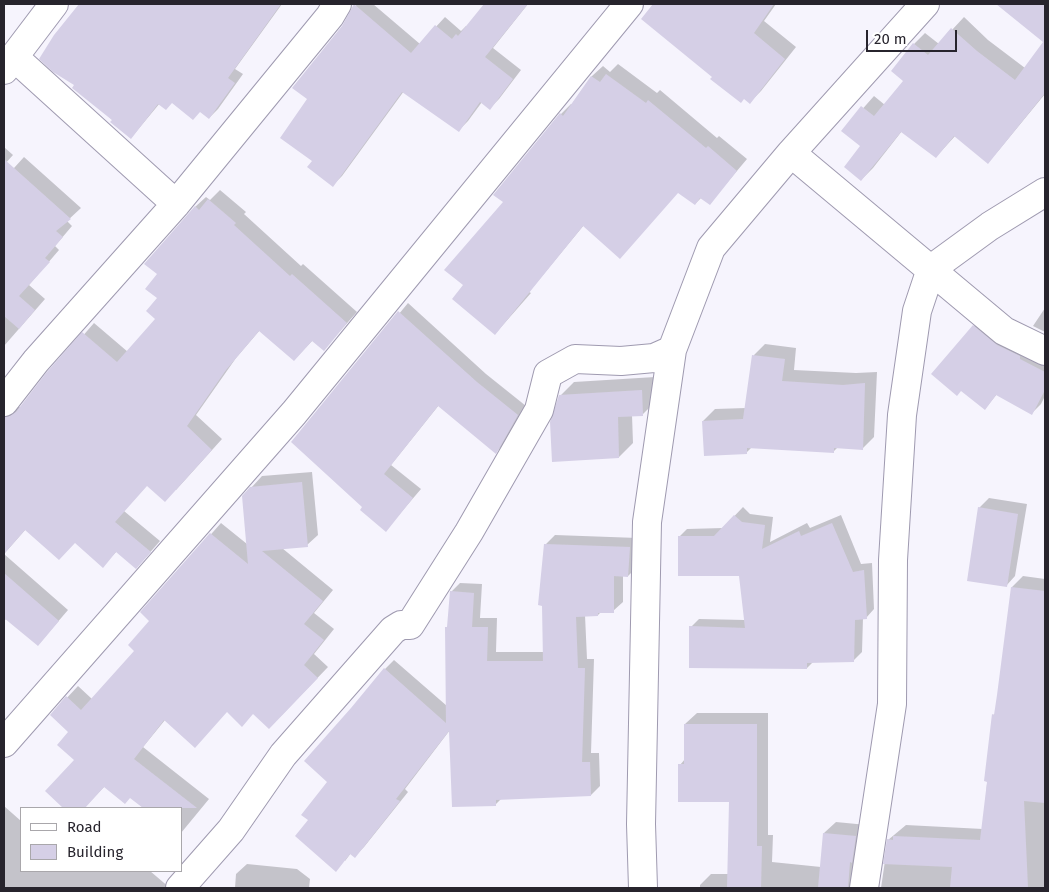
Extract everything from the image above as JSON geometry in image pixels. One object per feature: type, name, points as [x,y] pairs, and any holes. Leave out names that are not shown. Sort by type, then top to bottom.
[{"type":"street","points":[[54,4],[9,64],[176,204]]},
{"type":"street","points":[[4,402],[36,361],[176,204],[330,16],[337,4]]},
{"type":"street","points":[[4,743],[294,413],[628,4]]},
{"type":"street","points":[[643,888],[641,824],[647,522],[672,350],[711,248],[790,153],[925,4]]},
{"type":"street","points":[[790,153],[1004,331],[1045,351]]},
{"type":"street","points":[[864,888],[892,704],[893,560],[902,415],[918,311],[931,269],[990,226],[1045,192]]},
{"type":"street","points":[[180,888],[231,830],[283,755],[334,699],[351,676],[393,630],[401,626],[410,625],[469,532],[539,410],[548,374],[575,359],[621,362],[654,358],[672,350]]},
{"type":"building","points":[[79,4],[281,4],[228,78],[235,83],[209,119],[200,112],[193,120],[172,103],[166,110],[158,104],[131,139],[110,122],[112,120],[72,88],[74,85],[53,72],[39,59],[54,35]]},
{"type":"building","points":[[354,4],[411,53],[435,25],[452,39],[456,34],[458,36],[484,4],[528,4],[485,57],[513,79],[490,110],[480,102],[459,132],[402,92],[333,187],[307,167],[312,161],[280,138],[307,99],[292,88],[342,26]]},
{"type":"building","points":[[653,4],[774,4],[754,33],[785,59],[750,104],[744,99],[741,103],[710,79],[712,77],[641,19]]},
{"type":"building","points":[[996,4],[1045,4],[1045,93],[988,164],[954,136],[936,158],[901,132],[861,181],[844,167],[860,146],[841,131],[861,106],[874,116],[903,81],[891,71],[913,43],[928,55],[951,28],[1015,80],[1043,42]]},
{"type":"building","points":[[606,74],[646,103],[648,100],[737,171],[710,205],[700,198],[695,205],[678,193],[620,259],[583,226],[495,335],[452,299],[463,285],[444,270],[503,202],[493,195],[560,113],[563,116],[591,76],[600,82]]},
{"type":"building","points":[[4,159],[71,219],[56,231],[63,237],[45,258],[50,262],[19,296],[35,310],[19,329],[4,316]]},
{"type":"building","points":[[208,199],[236,223],[234,225],[290,276],[292,274],[347,323],[324,351],[312,341],[294,361],[259,331],[226,370],[187,426],[212,450],[165,502],[147,486],[115,522],[151,552],[136,569],[116,552],[103,568],[75,543],[59,560],[25,530],[4,554],[4,417],[16,412],[46,373],[82,332],[117,362],[155,319],[146,311],[157,298],[145,289],[157,274],[144,264],[195,206],[199,210]]},
{"type":"building","points":[[398,311],[477,382],[518,415],[496,454],[438,406],[384,474],[413,498],[386,532],[360,510],[362,507],[291,442]]},
{"type":"building","points":[[973,325],[997,345],[1020,356],[1020,359],[1045,372],[1045,390],[1032,415],[996,395],[985,410],[961,391],[957,396],[931,374]]},
{"type":"building","points":[[752,355],[785,359],[782,381],[843,385],[865,383],[863,450],[834,448],[834,453],[747,448],[747,454],[704,456],[702,421],[743,419]]},
{"type":"building","points":[[642,390],[643,416],[618,417],[619,458],[552,462],[550,422],[559,395]]},
{"type":"building","points":[[302,482],[308,547],[262,551],[323,601],[304,624],[324,640],[304,665],[318,678],[269,729],[253,714],[242,727],[227,712],[195,748],[164,720],[134,759],[197,808],[142,807],[130,798],[125,804],[104,787],[86,807],[62,807],[45,791],[74,760],[57,745],[68,732],[50,715],[66,696],[81,710],[134,651],[128,645],[149,621],[140,612],[210,533],[248,564],[242,496],[250,487]]},
{"type":"building","points":[[978,507],[1018,514],[1007,587],[967,581]]},
{"type":"building","points":[[734,515],[742,522],[765,525],[762,549],[799,531],[801,536],[832,523],[853,572],[864,570],[867,619],[855,620],[854,662],[807,663],[807,669],[689,668],[689,626],[745,628],[739,576],[678,576],[678,536],[714,536]]},
{"type":"building","points":[[544,544],[630,547],[628,577],[614,576],[614,613],[598,613],[598,616],[576,617],[578,668],[585,668],[582,762],[590,762],[591,796],[496,800],[496,806],[452,807],[449,731],[396,799],[400,801],[355,858],[350,854],[336,872],[295,836],[308,820],[301,815],[327,782],[304,761],[384,668],[446,723],[445,627],[447,627],[450,591],[474,593],[472,627],[488,627],[487,661],[543,661],[542,606],[538,605]]},
{"type":"building","points":[[4,573],[59,621],[38,646],[4,618]]},
{"type":"building","points":[[1011,587],[1045,591],[1045,803],[1024,801],[1028,888],[950,888],[952,867],[883,864],[887,839],[893,840],[893,836],[980,840],[987,782],[984,781],[992,714],[994,715]]},
{"type":"building","points":[[684,724],[757,724],[757,846],[762,846],[761,888],[727,888],[729,802],[678,802],[678,764],[684,764]]},
{"type":"building","points":[[823,833],[856,836],[852,863],[850,862],[848,888],[818,888]]}]
